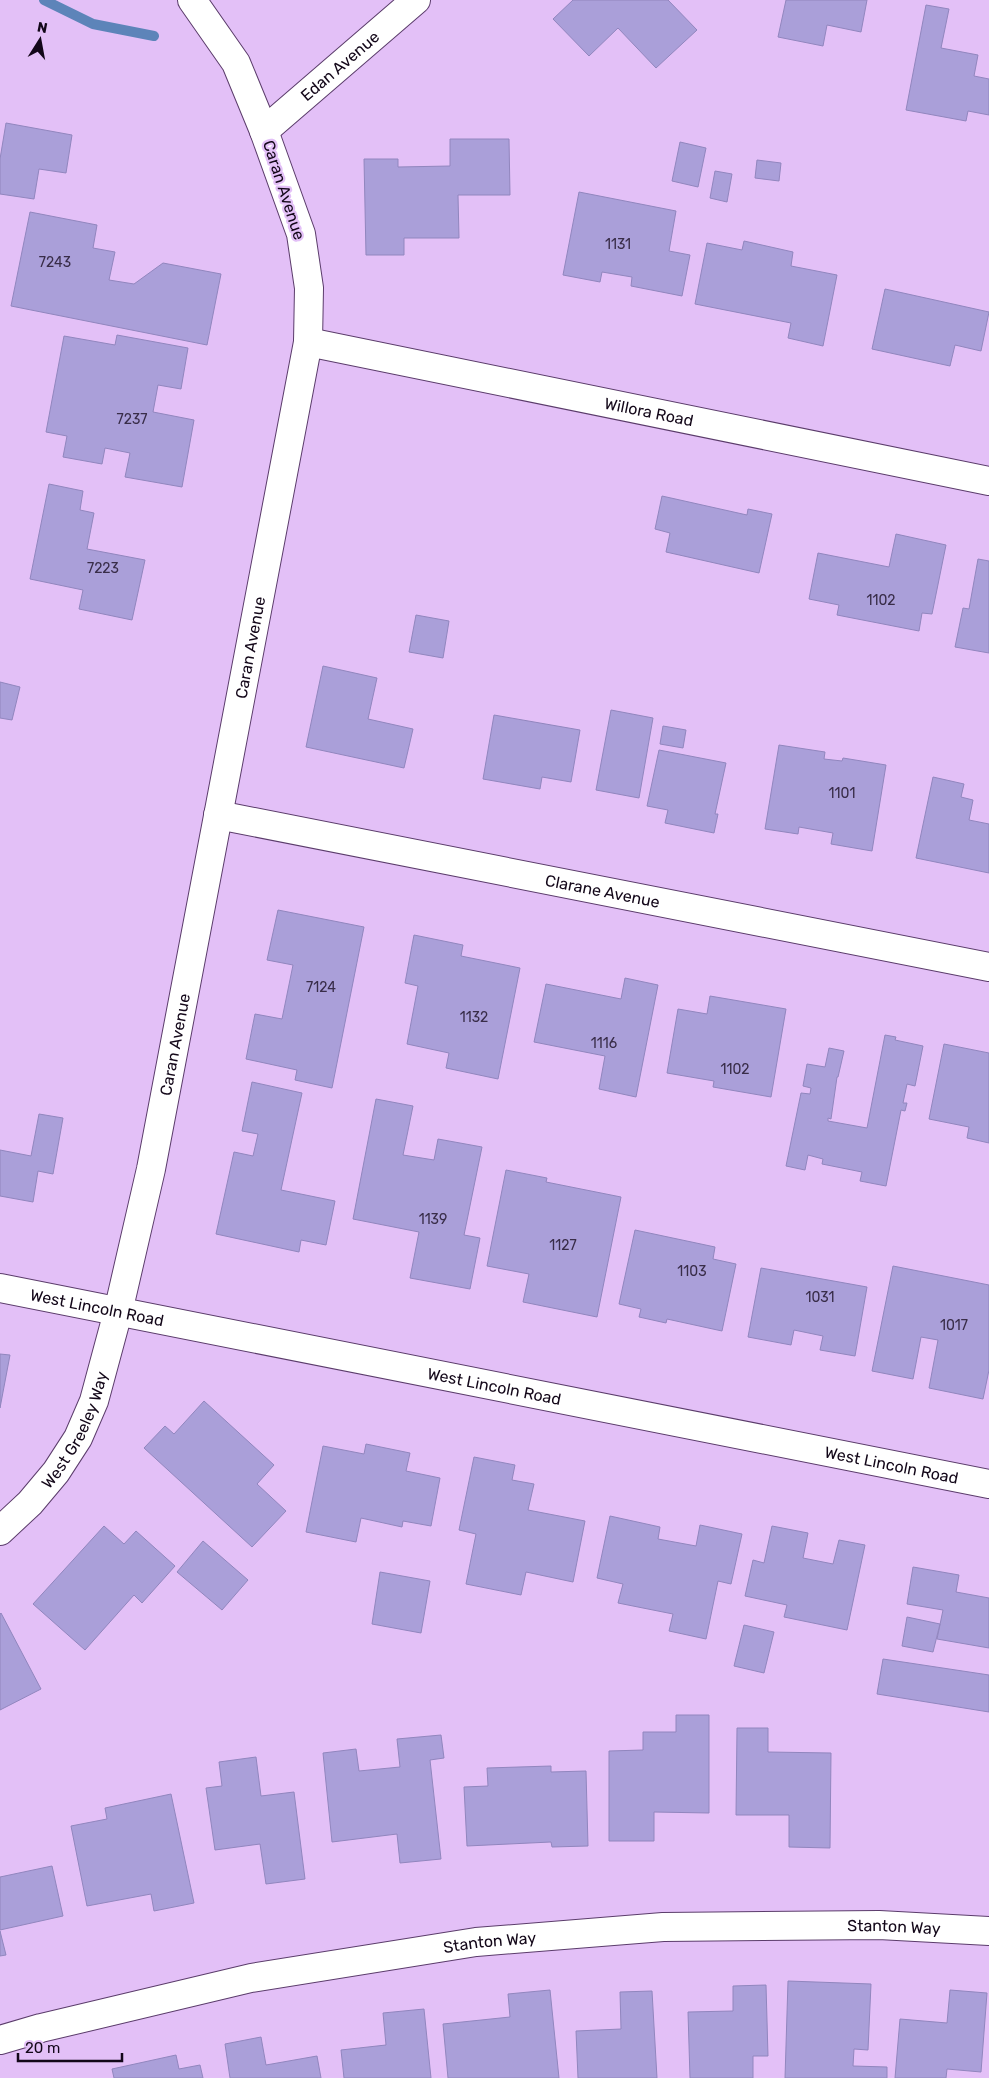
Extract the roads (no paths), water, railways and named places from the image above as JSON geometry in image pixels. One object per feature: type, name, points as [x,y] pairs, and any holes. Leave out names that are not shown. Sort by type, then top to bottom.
[{"type":"street","name":"Caran Avenue","points":[[118,1312],[151,1169],[308,342],[308,288],[301,234],[264,131],[236,63],[192,0]]},
{"type":"street","name":"Edan Avenue","points":[[264,131],[416,0]]},
{"type":"street","name":"Willora Road","points":[[308,342],[989,481]]},
{"type":"street","name":"Clarane Avenue","points":[[218,815],[989,967]]},
{"type":"street","name":"West Lincoln Road","points":[[0,1288],[989,1484]]},
{"type":"street","name":"West Greeley Way","points":[[0,1531],[30,1503],[56,1472],[78,1438],[94,1401],[118,1312]]},
{"type":"street","name":"Stanton Way","points":[[0,2040],[41,2028],[251,1978],[476,1942],[663,1927],[879,1925],[989,1931]]},
{"type":"waterway","points":[[44,0],[93,24],[154,36]]}]
